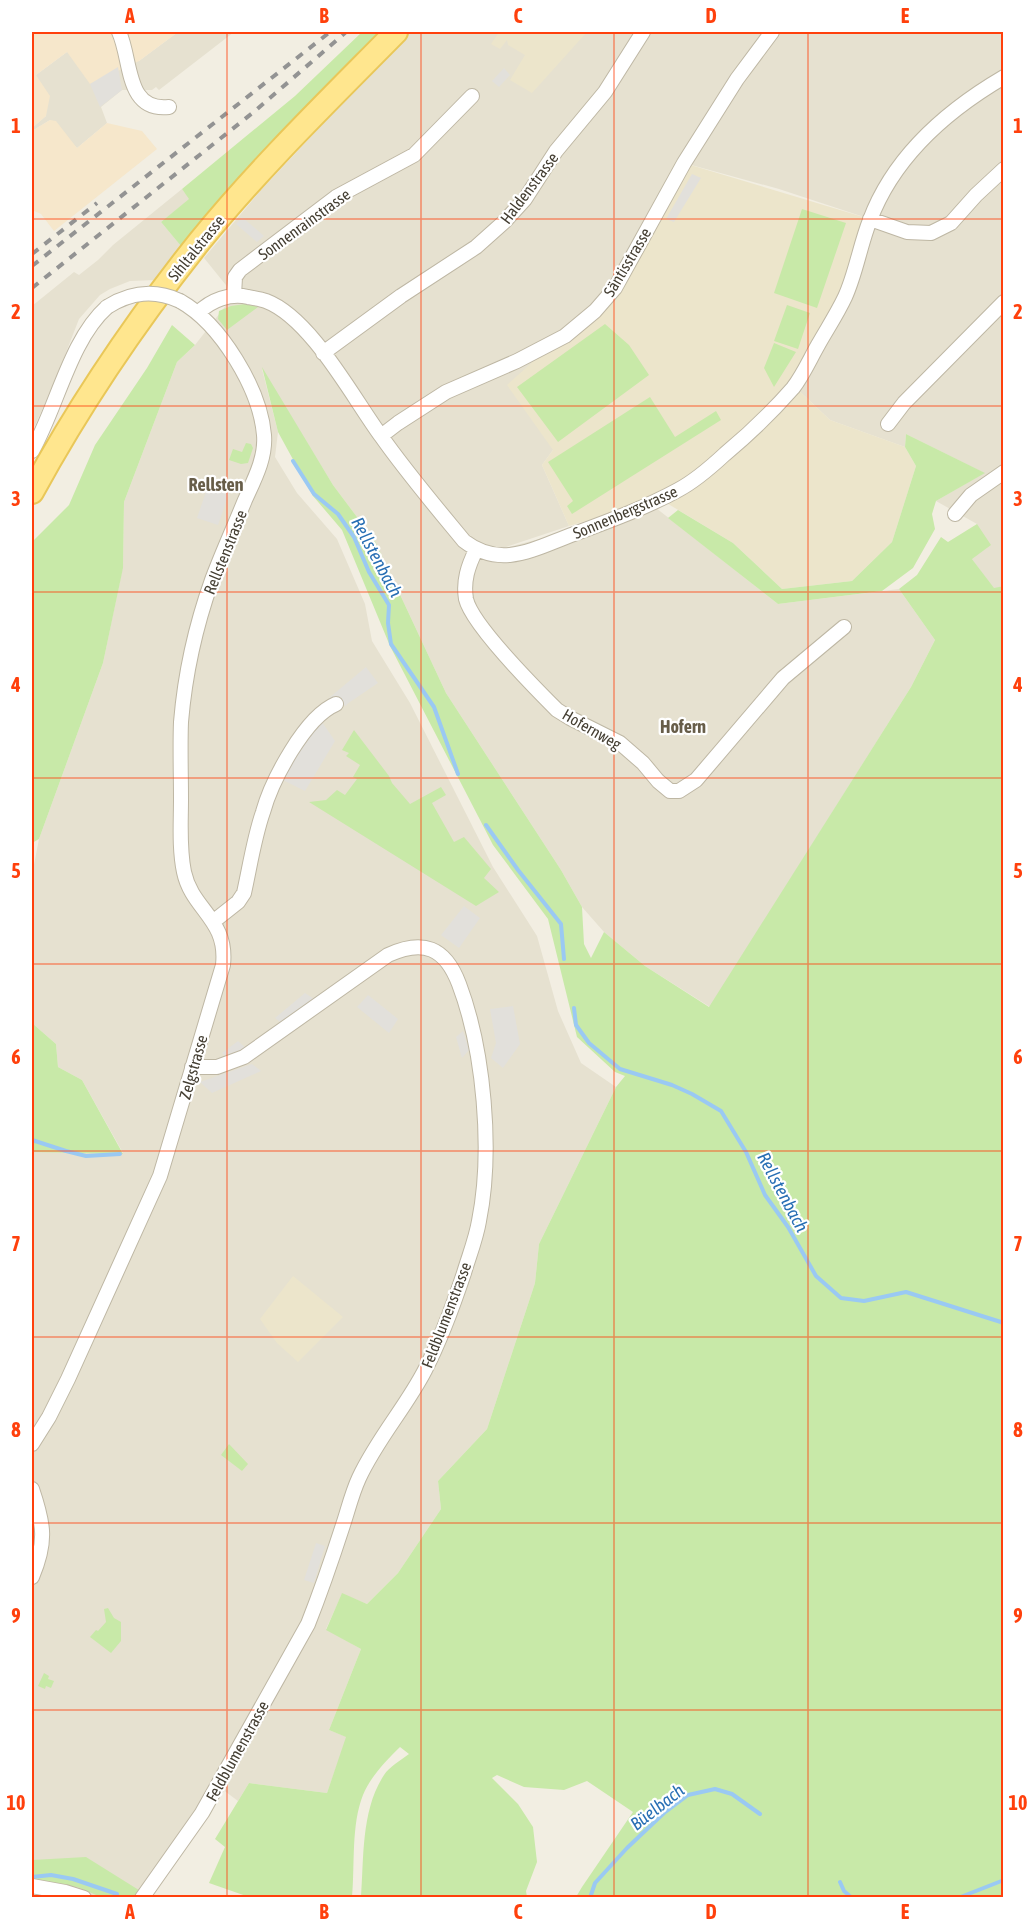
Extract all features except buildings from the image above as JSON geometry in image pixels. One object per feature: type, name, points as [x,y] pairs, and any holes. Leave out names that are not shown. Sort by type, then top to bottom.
[{"type":"main road","name":"Sihltalstrasse","points":[[32,492],[85,403],[135,327],[200,241],[264,168],[396,32]]},
{"type":"street","points":[[119,32],[134,87],[142,100],[146,105],[169,107]]},
{"type":"street","name":"Haldenstrasse","points":[[323,353],[401,296],[476,247],[504,222],[525,199],[556,151],[604,92],[643,32]]},
{"type":"street","name":"Säntisstrasse","points":[[381,436],[446,392],[517,361],[565,336],[595,311],[615,288],[684,163],[737,79],[772,32]]},
{"type":"street","name":"Sonnenbergstrasse","points":[[476,550],[504,557],[522,554],[616,519],[680,489],[711,467],[757,427],[794,386],[845,296],[870,219],[895,173],[911,151],[956,108],[1004,77]]},
{"type":"street","name":"Sonnenrainstrasse","points":[[234,295],[235,277],[240,270],[336,197],[414,155],[472,96]]},
{"type":"street","points":[[870,219],[907,232],[931,233],[951,223],[975,195],[1004,169]]},
{"type":"street","name":"Rellstenstrasse","points":[[32,451],[53,409],[80,341],[92,322],[107,307],[120,299],[142,293],[158,294],[180,301],[198,313],[233,356],[246,377],[261,411],[264,446],[260,466],[213,577],[199,619],[182,722],[181,849],[184,874],[190,887],[214,921]]},
{"type":"street","points":[[198,313],[219,299],[234,295],[267,301],[285,311],[323,353],[381,436],[464,541],[476,550]]},
{"type":"street","points":[[888,424],[904,403],[1004,302]]},
{"type":"street","points":[[955,514],[971,495],[1004,472]]},
{"type":"street","name":"Hofernweg","points":[[476,550],[467,570],[465,585],[466,600],[476,621],[557,710],[620,743],[643,763],[658,782],[670,791],[679,791],[696,780],[783,678],[844,627]]},
{"type":"street","points":[[214,921],[238,902],[244,893],[263,811],[276,780],[295,746],[322,711],[336,704]]},
{"type":"street","name":"Zelgstrasse","points":[[32,1444],[49,1417],[68,1378],[160,1176],[223,965],[224,946],[214,921]]},
{"type":"street","name":"Feldblumenstrasse","points":[[142,1898],[202,1813],[308,1624],[322,1591],[358,1480],[377,1443],[424,1372],[450,1316],[479,1221],[486,1153],[477,1057],[464,998],[454,971],[442,956],[432,950],[418,946],[405,947],[388,955],[244,1057],[217,1067],[192,1067]]},
{"type":"street","points":[[32,1489],[44,1534],[32,1577]]},
{"type":"street","points":[[32,1886],[84,1898]]},
{"type":"shaded area","points":[[32,32],[178,32],[139,61],[90,84],[67,52],[36,75],[50,96],[46,116],[32,128]]},
{"type":"shaded area","points":[[178,32],[234,32],[159,90],[156,87],[152,90],[122,90],[101,107],[107,123],[77,148],[50,120],[32,131],[32,128],[46,116],[36,75],[67,52],[139,61]]},
{"type":"shaded area","points":[[409,32],[1003,32],[1003,586],[994,589],[972,559],[977,524],[936,501],[984,473],[906,434],[905,447],[830,420],[794,386],[870,219],[779,189],[684,163],[553,450],[542,465],[569,526],[494,551],[656,508],[778,604],[899,589],[935,640],[911,687],[710,1007],[645,966],[604,932],[582,907],[561,870],[446,693],[375,541],[333,485],[262,369],[278,432],[275,457],[297,493],[337,539],[365,604],[372,641],[410,703],[493,867],[537,936],[558,1011],[581,1063],[616,1087],[539,1244],[535,1283],[487,1429],[438,1481],[441,1509],[398,1573],[367,1604],[342,1594],[326,1629],[361,1649],[329,1730],[347,1737],[327,1793],[249,1783],[238,1801],[218,1786],[142,1897],[32,1898],[32,1152],[123,1153],[82,1080],[58,1067],[56,1044],[32,1023],[32,875],[39,839],[103,663],[123,566],[124,502],[177,362],[195,345],[234,295],[204,258],[261,190]]},
{"type":"shaded area","points":[[499,32],[587,32],[532,93],[510,80],[525,55],[508,45],[507,40],[500,49],[491,44]]},
{"type":"shaded area","points":[[118,67],[122,90],[100,107],[90,84]]},
{"type":"shaded area","points":[[504,68],[510,75],[499,87],[492,81]]},
{"type":"shaded area","points":[[50,120],[56,121],[77,148],[107,123],[142,131],[157,149],[54,231],[41,214],[32,210],[32,131]]},
{"type":"shaded area","points":[[684,163],[870,219],[845,296],[794,386],[830,420],[905,447],[916,466],[892,542],[852,581],[782,589],[733,543],[660,499],[569,526],[542,465],[553,450],[507,385],[615,288]]},
{"type":"shaded area","points":[[692,174],[701,178],[674,222],[666,219]]},
{"type":"shaded area","points":[[182,189],[190,199],[161,222],[182,247],[156,280],[130,281],[110,289],[100,295],[79,319],[32,432],[32,306],[74,272],[79,275]]},
{"type":"shaded area","points":[[242,217],[264,236],[257,242],[236,224]]},
{"type":"shaded area","points":[[210,480],[231,488],[218,525],[197,518]]},
{"type":"shaded area","points":[[366,667],[378,683],[346,706],[329,698]]},
{"type":"shaded area","points":[[320,719],[335,741],[305,791],[283,780],[299,748]]},
{"type":"shaded area","points":[[464,906],[480,918],[459,948],[441,935]]},
{"type":"shaded area","points":[[305,993],[317,1001],[284,1025],[275,1018]]},
{"type":"shaded area","points":[[368,995],[398,1019],[389,1033],[357,1007]]},
{"type":"shaded area","points":[[513,1006],[520,1044],[503,1068],[491,1058],[496,1043],[490,1009]]},
{"type":"shaded area","points":[[463,1031],[469,1050],[462,1058],[456,1037]]},
{"type":"shaded area","points":[[238,1041],[248,1050],[229,1059],[222,1053]]},
{"type":"shaded area","points":[[252,1064],[261,1071],[212,1093],[200,1082]]},
{"type":"shaded area","points":[[293,1276],[343,1317],[298,1362],[277,1343],[260,1319]]},
{"type":"shaded area","points":[[316,1543],[325,1546],[314,1583],[304,1580]]},
{"type":"green space","points":[[362,32],[380,32],[255,160],[181,246],[161,222],[189,199],[182,189],[295,96]]},
{"type":"green space","points":[[802,209],[846,223],[817,308],[774,293]]},
{"type":"green space","points":[[245,304],[258,307],[227,330],[218,319],[219,311]]},
{"type":"green space","points":[[787,305],[810,313],[798,349],[774,341]]},
{"type":"green space","points":[[605,324],[629,345],[649,375],[558,442],[517,387]]},
{"type":"green space","points":[[172,325],[195,345],[177,362],[124,502],[123,568],[103,663],[39,839],[32,843],[32,542],[69,505],[95,445],[147,368]]},
{"type":"green space","points":[[774,343],[796,352],[774,387],[764,368]]},
{"type":"green space","points":[[262,367],[333,485],[375,541],[446,693],[561,870],[582,907],[584,944],[591,958],[604,932],[645,966],[709,1007],[911,687],[935,640],[899,589],[917,575],[941,537],[948,542],[977,524],[991,545],[972,559],[994,588],[1004,586],[1003,1897],[576,1897],[633,1812],[587,1781],[564,1790],[524,1787],[497,1775],[492,1778],[518,1804],[533,1827],[537,1862],[526,1891],[527,1897],[361,1897],[365,1835],[371,1803],[386,1772],[409,1754],[400,1747],[370,1782],[359,1807],[355,1832],[352,1897],[249,1897],[209,1883],[225,1847],[215,1839],[249,1783],[327,1793],[346,1737],[329,1730],[361,1649],[326,1630],[342,1593],[367,1604],[398,1573],[441,1509],[438,1481],[487,1429],[535,1283],[539,1244],[616,1087],[625,1076],[615,1072],[577,1037],[548,919],[493,845],[390,646],[342,530],[313,496],[278,432]]},
{"type":"green space","points":[[650,397],[675,437],[716,411],[721,420],[572,514],[567,506],[573,501],[548,462]]},
{"type":"green space","points":[[906,434],[985,473],[936,501],[932,514],[935,529],[913,568],[882,591],[778,604],[668,518],[678,510],[733,543],[782,589],[852,581],[892,542],[916,466],[905,447]]},
{"type":"green space","points":[[246,443],[251,444],[253,448],[248,463],[241,464],[229,460],[233,449],[242,452]]},
{"type":"green space","points":[[354,730],[410,804],[441,787],[446,795],[432,803],[454,842],[464,837],[491,869],[484,878],[499,892],[476,906],[309,802],[326,800],[337,790],[345,795],[357,779],[353,777],[360,765],[346,756],[349,753],[342,750]]},
{"type":"green space","points":[[32,1023],[56,1044],[58,1067],[82,1080],[123,1154],[32,1152]]},
{"type":"green space","points":[[229,1444],[248,1464],[242,1471],[221,1455]]},
{"type":"green space","points":[[108,1608],[114,1618],[121,1622],[121,1641],[111,1653],[90,1637],[106,1622],[104,1609]]},
{"type":"green space","points":[[44,1673],[49,1676],[48,1679],[54,1681],[51,1688],[46,1686],[45,1689],[38,1686]]},
{"type":"green space","points":[[86,1857],[150,1897],[101,1897],[77,1887],[32,1882],[32,1860]]},
{"type":"waterway","name":"Rellstenbach","points":[[293,461],[314,494],[338,514],[354,537],[369,572],[389,605],[388,623],[391,644],[434,707],[458,774]]},
{"type":"waterway","name":"Rellstenbach","points":[[486,825],[561,924],[564,959]]},
{"type":"waterway","name":"Rellstenbach","points":[[574,1008],[576,1025],[589,1043],[620,1069],[672,1085],[721,1111],[746,1152],[765,1195],[788,1227],[816,1276],[841,1298],[864,1301],[906,1292],[1004,1323]]},
{"type":"waterway","points":[[32,1140],[86,1156],[120,1154]]},
{"type":"waterway","name":"Büelbach","points":[[590,1898],[595,1883],[627,1848],[664,1813],[688,1795],[715,1789],[732,1794],[760,1814]]},
{"type":"waterway","name":"Büelbach","points":[[32,1877],[51,1875],[73,1879],[117,1894]]},
{"type":"waterway","points":[[958,1898],[1004,1880]]},
{"type":"waterway","points":[[840,1882],[844,1891],[852,1898]]},
{"type":"railway","points":[[32,266],[330,32]]},
{"type":"railway","points":[[32,288],[255,111],[346,32]]},
{"type":"railway","points":[[32,254],[97,203]]},
{"type":"district","name":"Rellsten","points":[[216,484]]},
{"type":"district","name":"Hofern","points":[[683,726]]}]
